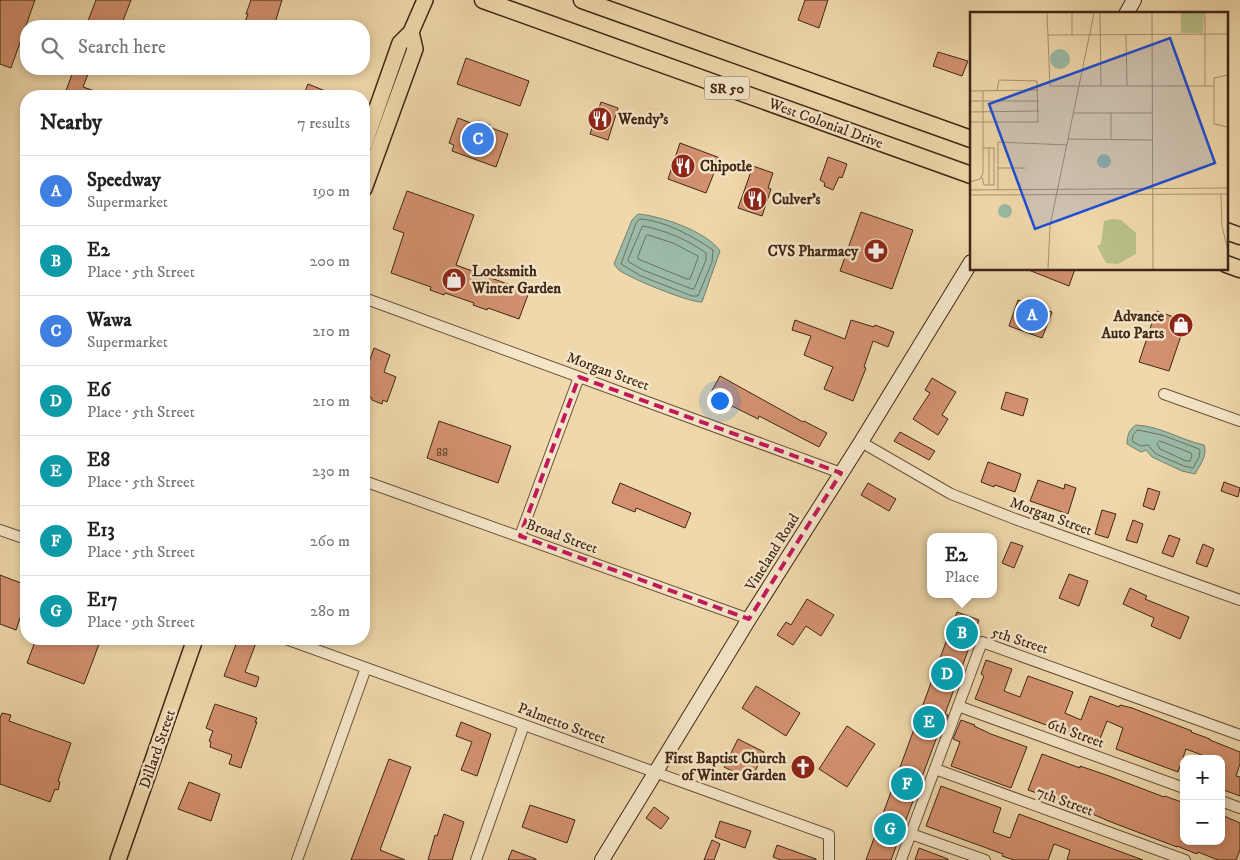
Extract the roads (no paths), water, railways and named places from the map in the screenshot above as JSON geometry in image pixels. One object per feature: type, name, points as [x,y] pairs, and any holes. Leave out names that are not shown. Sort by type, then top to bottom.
[{"type":"highway","name":"West Colonial Drive","points":[[483,0],[970,175]]},
{"type":"highway","name":"SR 50","points":[[582,0],[970,139]]},
{"type":"highway","points":[[1228,232],[1240,236]]},
{"type":"highway","points":[[1228,265],[1240,269]]},
{"type":"main road","points":[[370,128],[400,42],[412,32],[425,0]]},
{"type":"main road","points":[[1127,12],[1134,0]]},
{"type":"main road","points":[[370,173],[415,49],[412,32]]},
{"type":"main road","name":"Vineland Road","points":[[602,860],[970,264]]},
{"type":"main road","name":"Dillard Street","points":[[118,860],[193,645]]},
{"type":"street","name":"Morgan Street","points":[[370,300],[841,473]]},
{"type":"street","points":[[520,536],[579,377]]},
{"type":"street","points":[[1164,394],[1240,421]]},
{"type":"street","name":"Morgan Street","points":[[861,442],[951,494],[1240,600]]},
{"type":"street","name":"Broad Street","points":[[370,483],[749,619]]},
{"type":"street","points":[[0,530],[20,537]]},
{"type":"street","name":"5th Street","points":[[901,860],[982,642],[1240,735]]},
{"type":"street","name":"Palmetto Street","points":[[303,645],[828,835],[829,860]]},
{"type":"street","points":[[297,860],[366,668]]},
{"type":"street","name":"6th Street","points":[[958,706],[1180,787]]},
{"type":"street","points":[[476,860],[524,725]]},
{"type":"street","name":"7th Street","points":[[935,769],[1186,860]]},
{"type":"street","points":[[1225,802],[1240,808]]},
{"type":"street","points":[[911,834],[986,860]]},
{"type":"water","points":[[638,214],[670,221],[694,231],[705,237],[720,251],[702,302],[685,299],[646,284],[618,270],[614,264],[632,220]]},
{"type":"water","points":[[1136,425],[1162,430],[1204,445],[1204,456],[1195,474],[1182,471],[1152,457],[1146,450],[1141,452],[1127,444],[1129,433]]},
{"type":"place","name":"Wendy's","points":[[600,119]]},
{"type":"place","name":"Wawa","points":[[478,139]]},
{"type":"place","name":"Chipotle","points":[[683,166]]},
{"type":"place","name":"Culver's","points":[[755,199]]},
{"type":"place","name":"CVS Pharmacy","points":[[876,251]]},
{"type":"place","name":"Locksmith Winter Garden","points":[[454,280]]},
{"type":"place","name":"Speedway","points":[[1032,315]]},
{"type":"place","name":"Advance Auto Parts","points":[[1181,325]]},
{"type":"place","name":"E2","points":[[962,633]]},
{"type":"place","name":"E6","points":[[947,674]]},
{"type":"place","name":"E8","points":[[929,722]]},
{"type":"place","name":"First Baptist Church of Winter Garden","points":[[803,767]]},
{"type":"place","name":"E13","points":[[907,784]]},
{"type":"place","name":"E17","points":[[890,829]]}]
